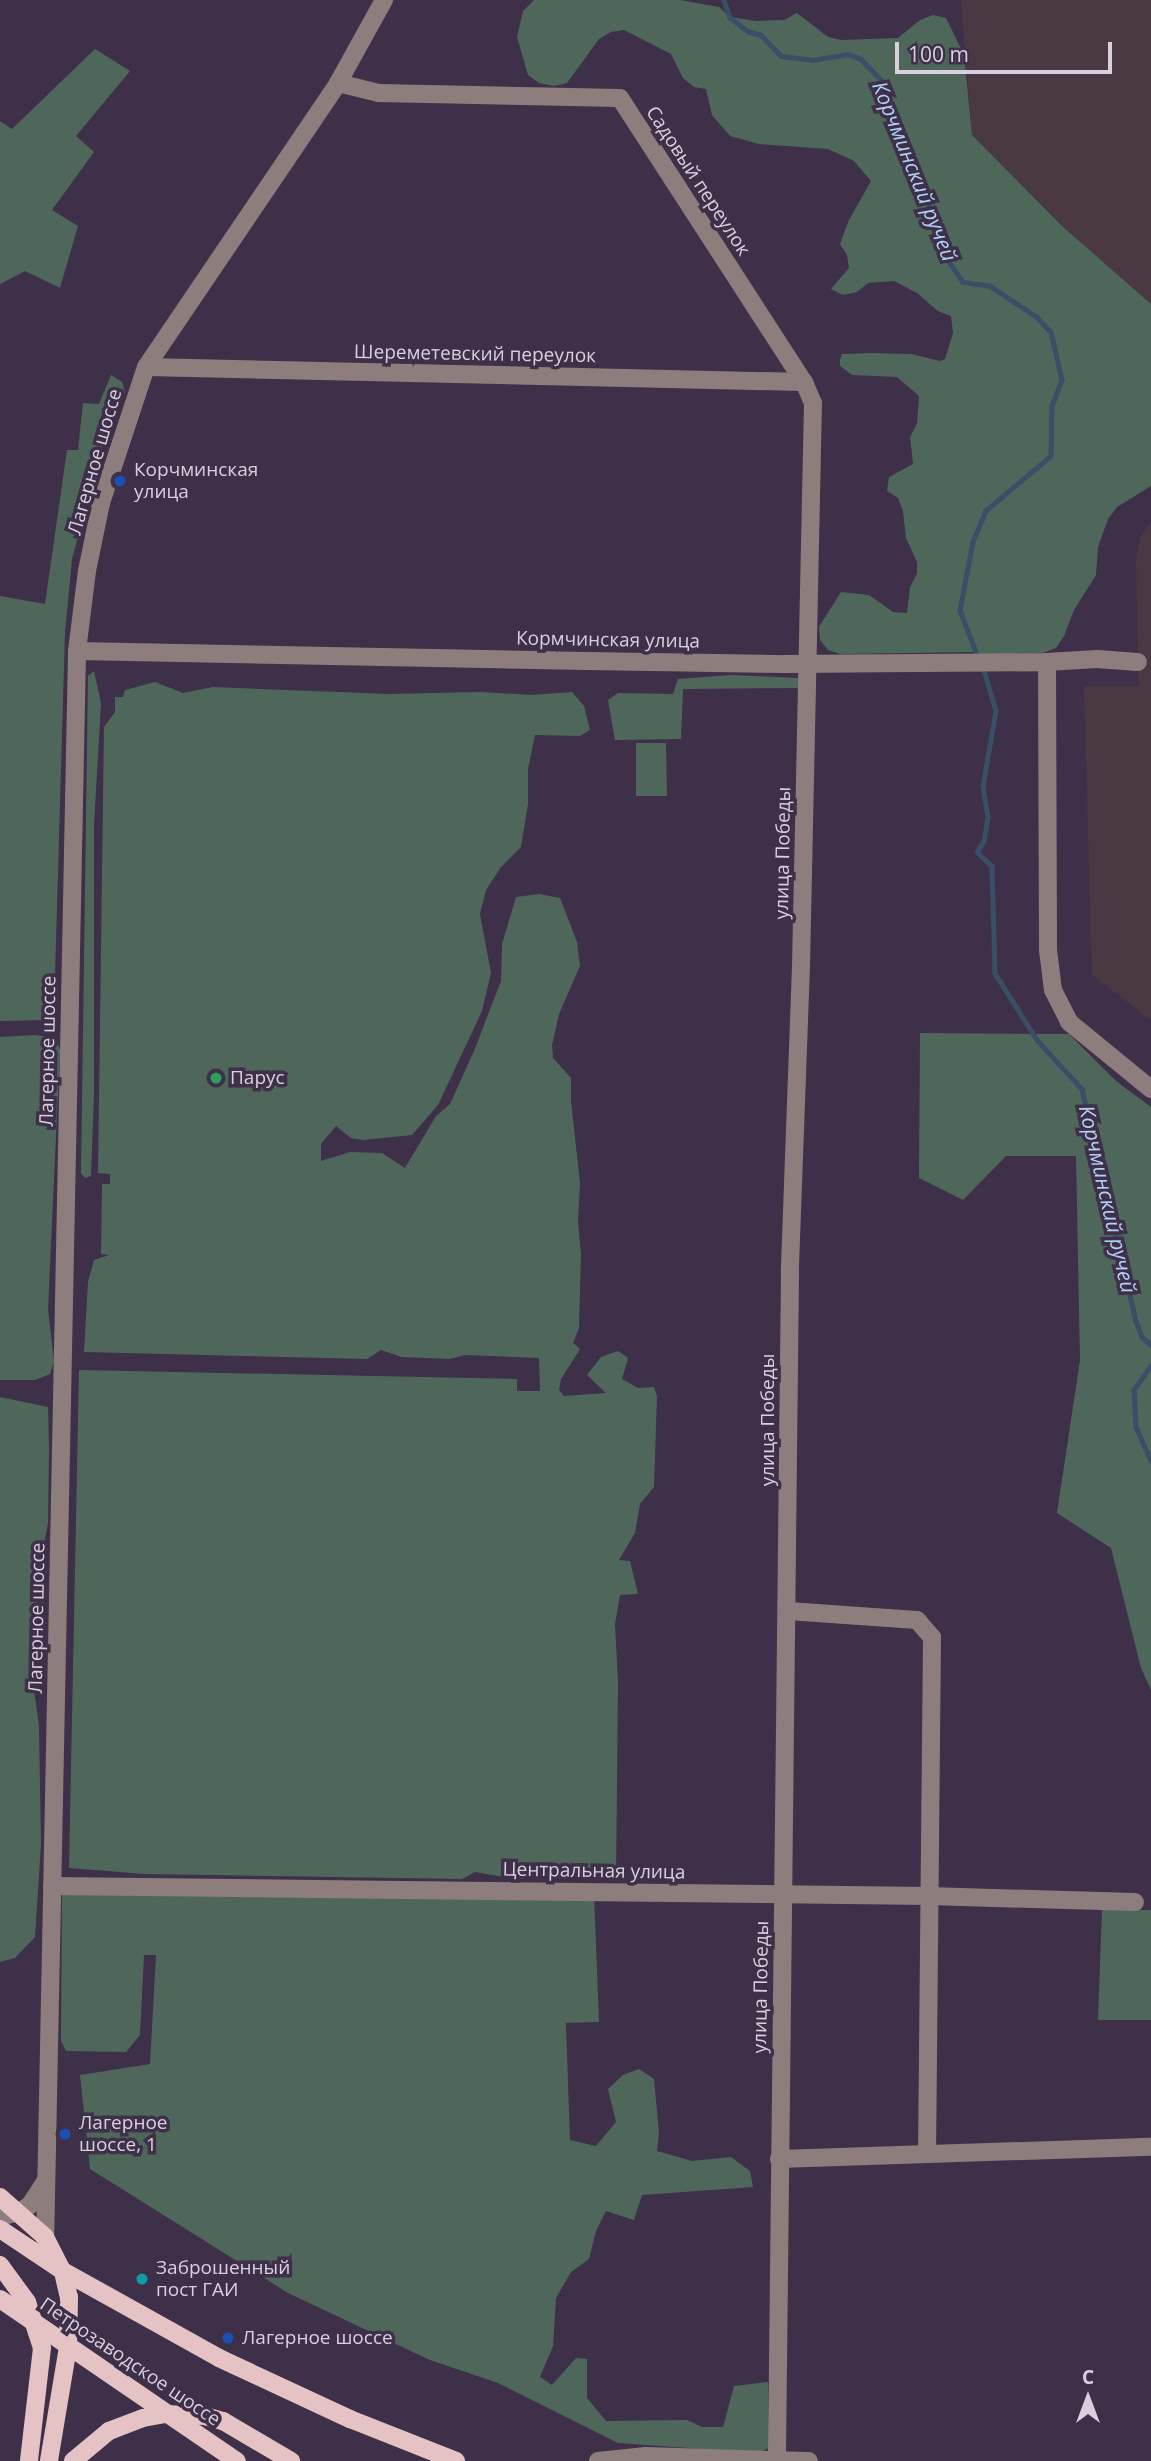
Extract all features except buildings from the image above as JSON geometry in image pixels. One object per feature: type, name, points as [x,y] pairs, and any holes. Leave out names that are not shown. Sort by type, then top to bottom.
[{"type":"main road","points":[[0,2197],[30,2220],[45,2237],[63,2272],[69,2297],[68,2347],[49,2461]]},
{"type":"main road","name":"Петрозаводское шоссе","points":[[0,2229],[45,2259],[267,2383],[456,2461]]},
{"type":"main road","points":[[0,2265],[27,2302],[41,2348],[41,2370],[29,2461]]},
{"type":"main road","name":"Петрозаводское шоссе","points":[[0,2299],[237,2461]]},
{"type":"main road","points":[[73,2461],[108,2431],[143,2418],[166,2414],[205,2416],[223,2421],[290,2461]]},
{"type":"street","name":"Лагерное шоссе","points":[[45,2259],[77,650],[87,571],[101,503],[146,367],[338,83],[384,0]]},
{"type":"street","name":"Садовый переулок","points":[[338,83],[379,93],[620,98],[804,382]]},
{"type":"street","name":"Шереметевский переулок","points":[[146,367],[804,382]]},
{"type":"street","name":"улица Победы","points":[[777,2460],[790,1248],[813,403],[804,382]]},
{"type":"street","name":"Кормчинская улица","points":[[77,650],[808,663],[1047,662],[1097,659],[1138,662]]},
{"type":"street","points":[[1047,662],[1048,950],[1054,990],[1069,1022],[1151,1089]]},
{"type":"street","points":[[788,1611],[917,1620],[932,1637],[927,2154]]},
{"type":"street","name":"Центральная улица","points":[[52,1886],[929,1896],[1135,1902]]},
{"type":"street","points":[[779,2159],[1150,2147]]},
{"type":"street","points":[[0,2217],[19,2213],[30,2205],[45,2182]]},
{"type":"street","points":[[598,2461],[646,2456],[809,2461]]},
{"type":"shaded area","points":[[961,0],[1151,0],[1151,304],[1062,226],[972,135]]},
{"type":"shaded area","points":[[1151,522],[1151,1020],[1092,975],[1084,686],[1139,686],[1136,561],[1141,535]]},
{"type":"green space","points":[[534,0],[680,0],[719,7],[730,17],[756,21],[784,20],[797,13],[828,37],[841,40],[898,38],[920,20],[933,15],[946,18],[964,55],[972,135],[1062,226],[1151,304],[1151,486],[1117,507],[1108,519],[1098,547],[1096,575],[1074,610],[1056,648],[1043,653],[988,657],[975,652],[840,654],[828,650],[820,640],[819,627],[841,592],[869,595],[893,612],[907,613],[910,587],[917,574],[917,562],[906,538],[903,511],[898,498],[887,491],[889,477],[913,464],[910,437],[917,424],[919,396],[897,377],[852,375],[840,366],[842,354],[911,354],[940,361],[945,359],[953,333],[951,316],[938,311],[917,293],[894,281],[868,283],[857,292],[843,295],[831,289],[849,268],[847,255],[840,244],[849,220],[871,181],[854,161],[828,149],[759,144],[730,136],[712,115],[706,89],[694,87],[683,78],[671,54],[624,30],[611,32],[599,39],[567,83],[554,86],[539,83],[528,75],[517,37],[523,11]]},
{"type":"green space","points":[[95,49],[130,71],[76,136],[94,152],[52,210],[78,226],[60,288],[25,271],[0,284],[0,121],[12,129]]},
{"type":"green space","points":[[111,375],[122,382],[125,392],[112,417],[102,414],[100,423],[107,429],[72,559],[65,632],[54,1011],[44,1020],[0,1021],[0,596],[45,604],[67,450],[78,450],[83,403],[99,404]]},
{"type":"green space","points":[[94,671],[101,703],[94,825],[94,1094],[91,1176],[85,1178],[81,1173],[88,676]]},
{"type":"green space","points":[[731,675],[799,678],[801,688],[683,689],[681,739],[615,740],[608,700],[618,693],[673,694],[678,679]]},
{"type":"green space","points":[[155,682],[183,693],[213,687],[388,694],[482,692],[531,695],[572,692],[584,706],[590,730],[580,736],[535,735],[528,769],[528,804],[521,847],[501,867],[486,890],[480,914],[491,973],[482,1011],[438,1105],[412,1135],[363,1140],[351,1138],[336,1126],[321,1144],[321,1161],[350,1152],[382,1153],[405,1168],[436,1116],[450,1104],[474,1051],[501,981],[502,944],[516,897],[539,894],[560,898],[577,942],[580,966],[559,1014],[552,1045],[553,1058],[571,1078],[580,1183],[578,1222],[581,1254],[579,1328],[573,1343],[580,1349],[561,1379],[559,1390],[564,1396],[606,1393],[587,1375],[601,1357],[618,1351],[628,1358],[622,1379],[638,1388],[654,1387],[657,1396],[654,1487],[640,1504],[635,1533],[619,1560],[630,1561],[638,1594],[620,1595],[615,1624],[618,1682],[616,1880],[509,1878],[475,1872],[462,1879],[145,1874],[69,1868],[79,1370],[517,1379],[517,1391],[540,1391],[539,1358],[465,1355],[450,1359],[402,1357],[381,1350],[367,1359],[84,1352],[88,1282],[94,1260],[109,1255],[101,1254],[102,1184],[110,1184],[110,1174],[98,1173],[104,727],[115,712],[115,697],[123,697],[125,690]]},
{"type":"green space","points":[[636,743],[666,743],[667,796],[636,796]]},
{"type":"green space","points":[[920,1033],[1069,1034],[1116,1081],[1151,1107],[1151,1690],[1141,1668],[1111,1548],[1057,1513],[1080,1360],[1076,1156],[1006,1156],[963,1200],[919,1178]]},
{"type":"green space","points":[[35,1035],[55,1038],[60,1050],[48,1309],[54,1361],[50,1374],[35,1380],[0,1380],[0,1037]]},
{"type":"green space","points":[[0,1397],[48,1407],[49,1448],[48,1523],[44,1544],[47,1564],[42,1631],[35,1649],[34,1690],[39,1726],[41,1844],[35,1937],[15,1958],[0,1962]]},
{"type":"green space","points":[[62,1891],[594,1894],[599,2022],[566,2023],[570,2140],[596,2146],[616,2122],[608,2089],[623,2075],[639,2069],[654,2079],[659,2133],[657,2151],[692,2161],[731,2157],[750,2171],[753,2187],[642,2195],[634,2220],[606,2211],[596,2231],[589,2259],[571,2272],[556,2298],[553,2346],[540,2377],[552,2385],[576,2358],[587,2359],[587,2398],[606,2421],[687,2420],[702,2427],[723,2427],[734,2386],[768,2382],[769,2448],[758,2453],[618,2443],[498,2383],[430,2360],[288,2293],[90,2169],[80,2075],[150,2064],[156,1955],[144,1955],[140,2035],[126,2052],[66,2051],[61,2041]]},
{"type":"green space","points":[[1102,1910],[1151,1910],[1151,2020],[1098,2020]]},
{"type":"waterway","name":"Корчминский ручей","points":[[724,0],[730,17],[747,31],[761,35],[781,56],[812,60],[848,54],[861,59],[881,80],[922,183],[946,257],[963,282],[990,286],[1037,317],[1051,332],[1062,380],[1052,406],[1051,456],[986,511],[973,542],[960,610],[976,652]]},
{"type":"waterway","name":"Корчминский ручей","points":[[984,670],[996,711],[983,786],[988,817],[984,841],[977,852],[992,866],[995,973],[1037,1040],[1082,1089],[1136,1321],[1142,1337],[1151,1345]]},
{"type":"waterway","name":"Корчминский ручей","points":[[1151,1366],[1134,1390],[1136,1427],[1151,1461]]},
{"type":"place","name":"Корчминская улица","points":[[120,481]]},
{"type":"place","name":"Парус","points":[[216,1078]]},
{"type":"place","name":"Лагерное шоссе, 1","points":[[65,2134]]},
{"type":"place","name":"Заброшенный пост ГАИ","points":[[142,2279]]},
{"type":"place","name":"Лагерное шоссе","points":[[228,2338]]}]
